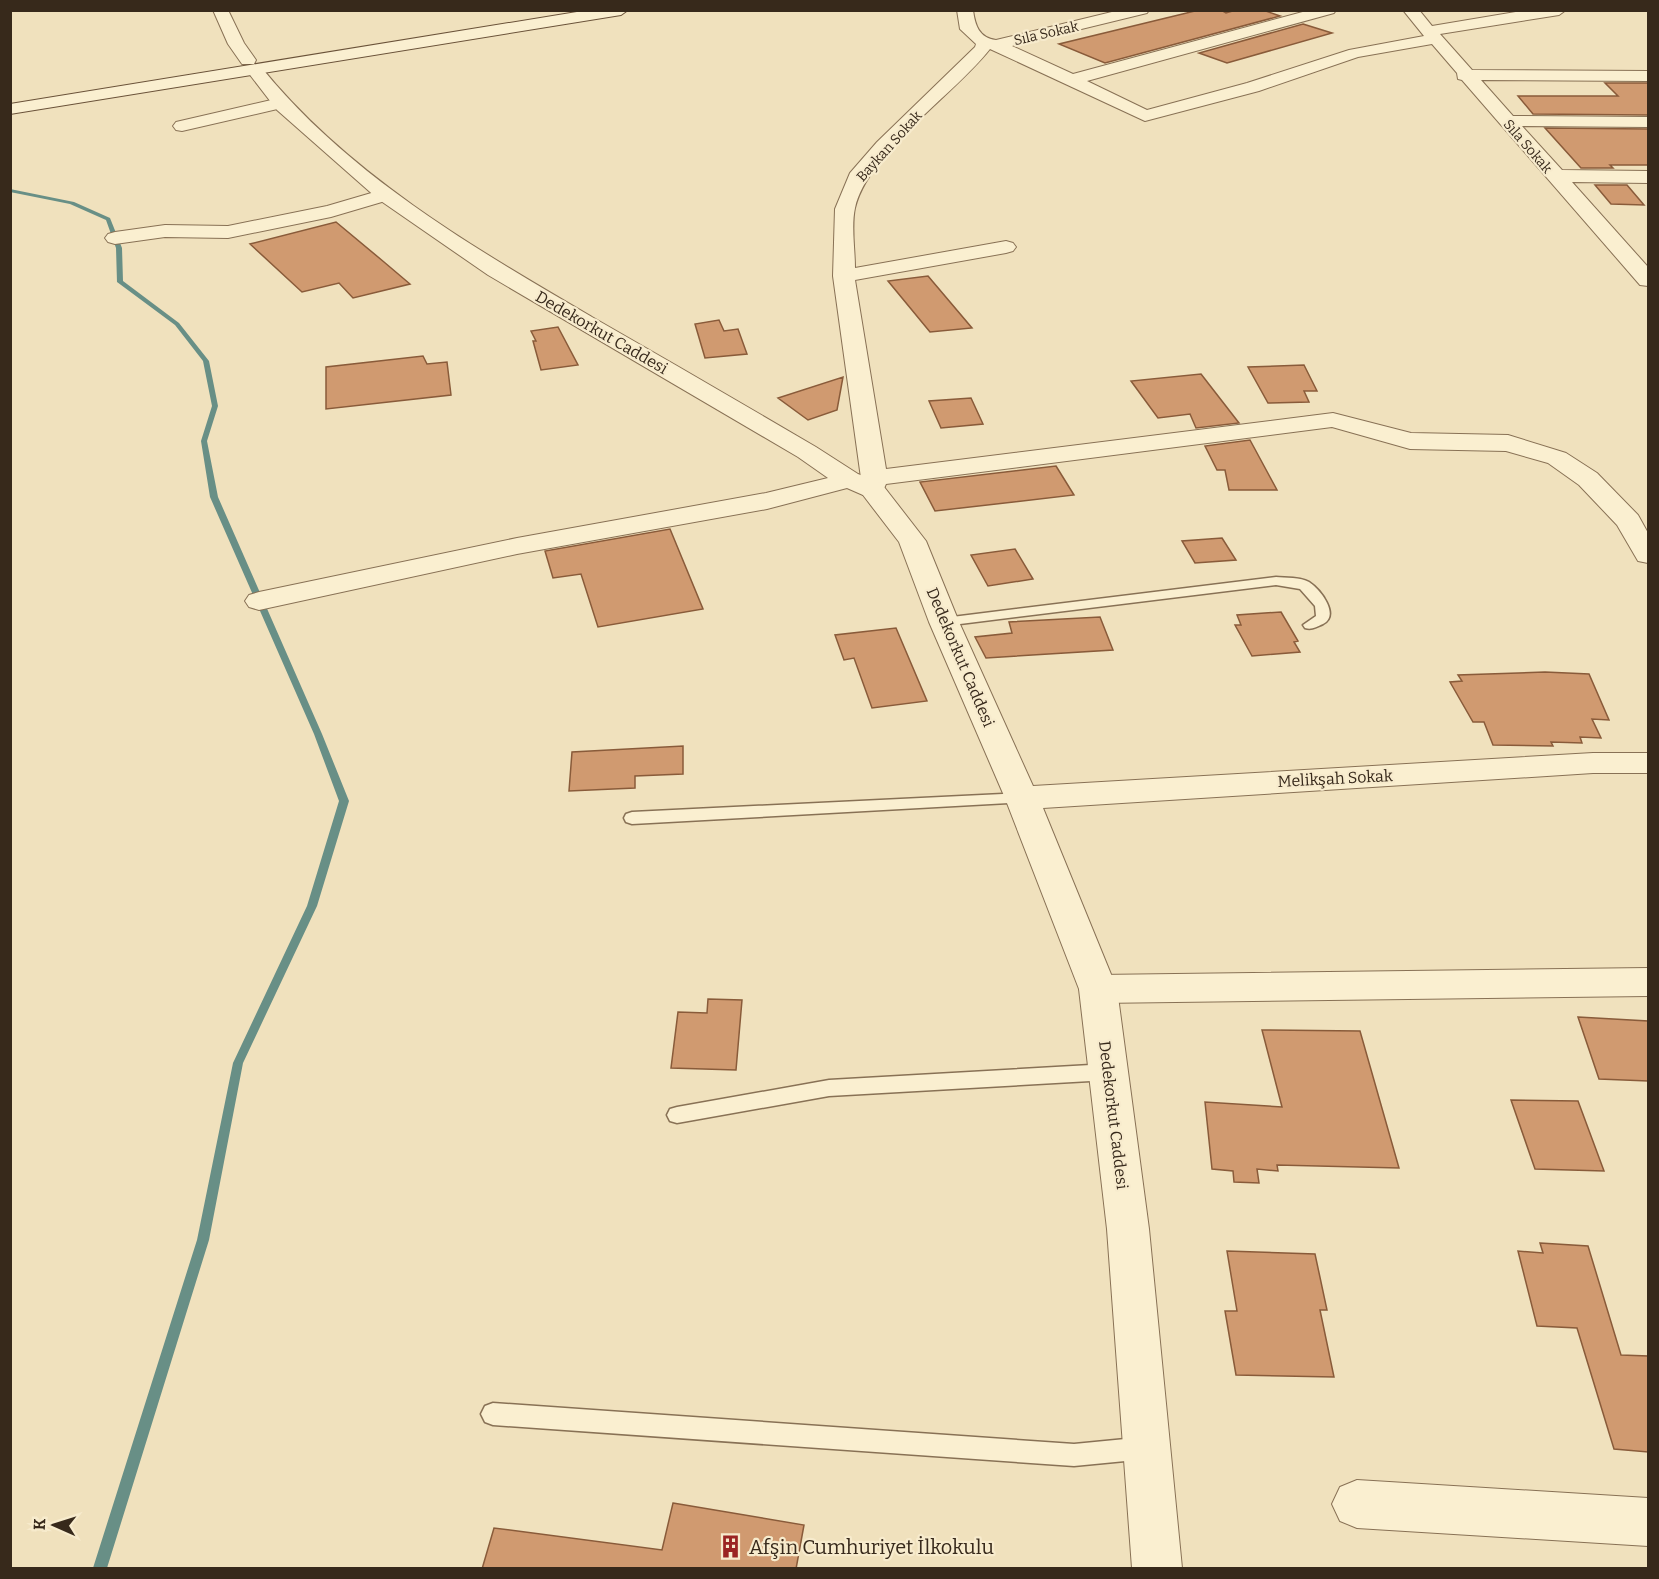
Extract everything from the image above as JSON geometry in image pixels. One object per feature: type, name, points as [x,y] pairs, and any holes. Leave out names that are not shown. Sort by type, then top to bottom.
[{"type":"street","name":"Dedekorkut Caddesi","points":[[220,10],[236,44],[280,103],[385,195],[496,270],[807,452],[865,483],[912,541],[944,622],[1022,798],[1098,990],[1128,1229],[1157,1569]]},
{"type":"street","points":[[10,110],[566,10]]},
{"type":"street","points":[[10,98],[621,10]]},
{"type":"street","points":[[965,10],[969,29],[990,44],[1145,116],[1252,87],[1355,53],[1559,10]]},
{"type":"street","name":"Sıla Sokak","points":[[990,44],[1142,10]]},
{"type":"street","points":[[1071,80],[1329,10]]},
{"type":"street","name":"Sıla Sokak","points":[[1410,10],[1464,75],[1648,280]]},
{"type":"street","name":"Baykan Sokak","points":[[865,483],[844,276],[845,209],[856,177],[983,48],[990,44]]},
{"type":"street","points":[[1464,75],[1648,76]]},
{"type":"street","points":[[182,126],[280,103]]},
{"type":"street","points":[[1506,121],[1648,122]]},
{"type":"street","points":[[1554,176],[1648,177]]},
{"type":"street","points":[[115,238],[165,231],[228,232],[331,211],[385,195]]},
{"type":"street","points":[[844,276],[1006,248]]},
{"type":"street","points":[[259,601],[517,546],[865,483],[1333,420],[1410,441],[1508,443],[1557,458],[1588,479],[1629,521],[1648,555]]},
{"type":"street","name":"Melikşah Sokak","points":[[1022,798],[1581,764],[1648,763]]},
{"type":"street","points":[[1098,990],[1648,982]]},
{"type":"street","points":[[1357,1504],[1648,1522]]},
{"type":"lane","points":[[944,622],[1276,580],[1304,585],[1322,605],[1323,618],[1310,626]]},
{"type":"lane","points":[[632,818],[1022,798]]},
{"type":"lane","points":[[677,1115],[829,1088],[1108,1072]]},
{"type":"lane","points":[[493,1414],[1074,1455],[1147,1448]]},
{"type":"building","points":[[1199,10],[1221,10],[1226,13],[1236,10],[1263,10],[1280,16],[1105,63],[1059,44]]},
{"type":"building","points":[[1303,24],[1332,33],[1227,63],[1199,53]]},
{"type":"building","points":[[1605,83],[1648,83],[1648,115],[1533,114],[1518,96],[1618,96]]},
{"type":"building","points":[[1545,128],[1648,129],[1648,165],[1581,168]]},
{"type":"building","points":[[1595,185],[1627,185],[1644,205],[1611,204]]},
{"type":"building","points":[[336,222],[410,284],[353,298],[339,283],[302,292],[250,244]]},
{"type":"building","points":[[928,276],[972,328],[930,332],[888,281]]},
{"type":"building","points":[[719,320],[724,331],[738,329],[747,354],[705,358],[695,324]]},
{"type":"building","points":[[558,327],[578,365],[541,370],[533,341],[536,341],[531,331]]},
{"type":"building","points":[[423,356],[427,364],[447,362],[451,395],[326,409],[326,367]]},
{"type":"building","points":[[1304,365],[1317,391],[1304,391],[1309,402],[1268,403],[1248,367]]},
{"type":"building","points":[[1201,374],[1239,423],[1196,428],[1190,414],[1158,418],[1131,381]]},
{"type":"building","points":[[843,377],[837,410],[808,420],[778,398]]},
{"type":"building","points":[[971,398],[983,424],[941,428],[929,401]]},
{"type":"building","points":[[1250,440],[1277,490],[1229,490],[1225,470],[1217,470],[1205,446]]},
{"type":"building","points":[[1056,466],[1074,495],[935,511],[920,482]]},
{"type":"building","points":[[670,529],[703,609],[598,627],[581,574],[553,578],[545,551]]},
{"type":"building","points":[[1222,538],[1236,560],[1195,563],[1182,541]]},
{"type":"building","points":[[1015,549],[1033,579],[988,586],[971,555]]},
{"type":"building","points":[[1281,612],[1298,641],[1294,642],[1300,652],[1252,656],[1235,625],[1241,625],[1237,615]]},
{"type":"building","points":[[1100,617],[1113,650],[986,658],[975,637],[1012,633],[1009,622]]},
{"type":"building","points":[[896,628],[927,701],[872,708],[854,658],[844,660],[835,635]]},
{"type":"building","points":[[1545,672],[1589,674],[1609,720],[1592,719],[1601,738],[1580,737],[1582,743],[1551,742],[1553,746],[1493,745],[1484,722],[1473,722],[1450,682],[1462,681],[1458,675]]},
{"type":"building","points":[[683,746],[683,774],[635,776],[635,788],[569,791],[572,752]]},
{"type":"building","points":[[708,999],[742,1000],[736,1070],[671,1068],[678,1012],[707,1013]]},
{"type":"building","points":[[1578,1017],[1648,1021],[1648,1081],[1599,1079]]},
{"type":"building","points":[[1262,1030],[1360,1031],[1399,1168],[1277,1165],[1278,1171],[1257,1169],[1259,1183],[1234,1182],[1233,1171],[1212,1169],[1205,1102],[1282,1107]]},
{"type":"building","points":[[1511,1100],[1578,1101],[1604,1171],[1535,1169]]},
{"type":"building","points":[[1540,1243],[1588,1246],[1621,1355],[1648,1356],[1648,1452],[1614,1449],[1577,1328],[1537,1326],[1518,1251],[1543,1253]]},
{"type":"building","points":[[1227,1251],[1315,1254],[1327,1310],[1320,1310],[1334,1377],[1236,1375],[1225,1311],[1237,1311]]},
{"type":"building","points":[[673,1503],[804,1525],[796,1569],[482,1569],[494,1528],[662,1550]]},
{"type":"waterway","points":[[10,190],[72,203],[108,219],[119,248],[120,282],[177,324],[206,361],[215,406],[204,441],[214,497],[318,734],[344,801],[312,906],[238,1063],[203,1240],[100,1568]]},
{"type":"place","name":"Afşin Cumhuriyet İlkokulu","points":[[731,1547]]}]
